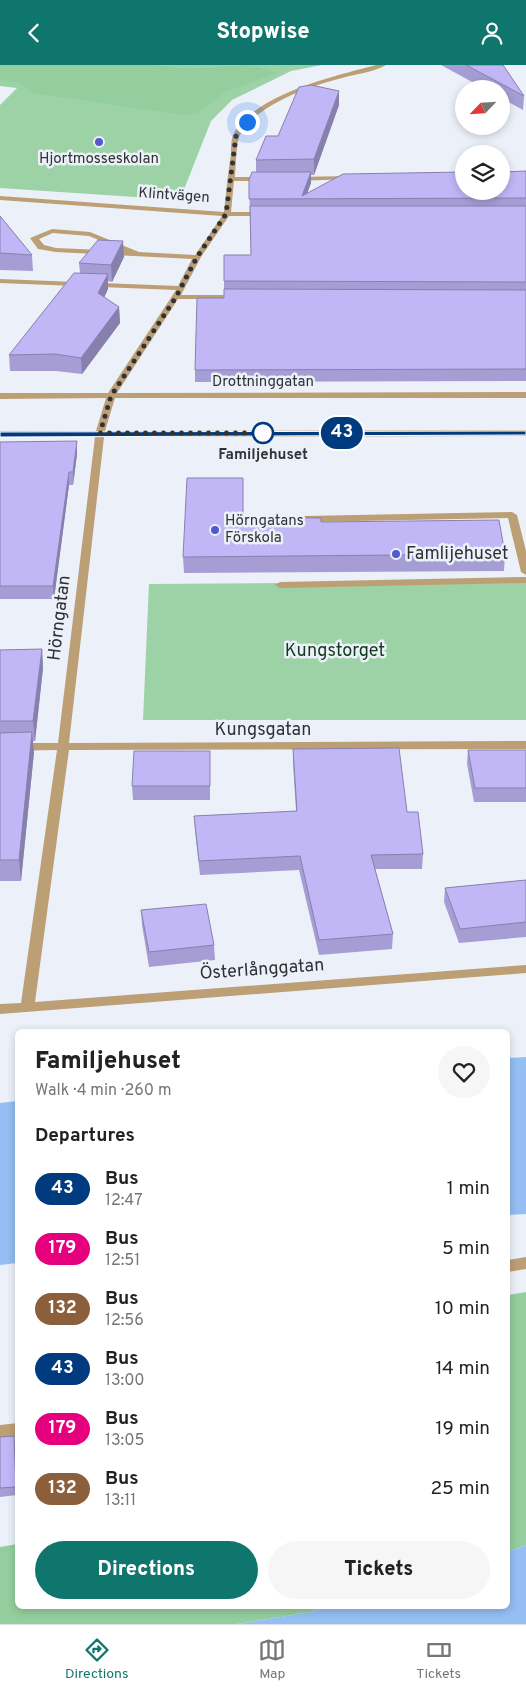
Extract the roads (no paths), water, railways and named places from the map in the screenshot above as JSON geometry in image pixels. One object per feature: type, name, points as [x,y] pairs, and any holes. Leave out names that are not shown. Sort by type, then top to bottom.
[{"type":"street","name":"Hörngatan","points":[[27,1007],[63,748],[100,433],[111,396],[197,257],[226,214],[236,136],[247,122],[268,105],[289,94],[329,79],[383,65]]},
{"type":"street","points":[[286,179],[360,178]]},
{"type":"street","points":[[231,179],[276,179]]},
{"type":"street","name":"Klintvägen","points":[[0,198],[226,214],[276,213]]},
{"type":"street","points":[[138,254],[90,234],[52,231],[34,238],[41,247],[56,251],[197,257]]},
{"type":"street","points":[[0,281],[254,297]]},
{"type":"street","name":"Drottninggatan","points":[[0,395],[526,395]]},
{"type":"street","points":[[0,435],[100,433],[526,433]]},
{"type":"street","points":[[297,519],[512,515],[526,572]]},
{"type":"street","points":[[280,585],[526,580]]},
{"type":"street","name":"Kungsgatan","points":[[0,747],[526,745]]},
{"type":"street","name":"Österlånggatan","points":[[0,1009],[526,969]]},
{"type":"street","points":[[510,1266],[526,1263]]},
{"type":"street","points":[[0,1432],[15,1430]]},
{"type":"water","points":[[526,1057],[526,1214],[510,1215],[510,1058]]},
{"type":"water","points":[[15,1101],[15,1263],[0,1265],[0,1103]]},
{"type":"water","points":[[526,1545],[526,1624],[237,1624],[322,1609],[510,1609],[510,1551]]},
{"type":"place","name":"Hjortmosseskolan","points":[[99,142]]},
{"type":"place","name":"Familjehuset","points":[[263,433]]},
{"type":"place","name":"Hörngatans Förskola","points":[[215,530]]},
{"type":"place","name":"Famlijehuset","points":[[396,554]]},
{"type":"park label","name":"Kungstorget","points":[[335,651]]}]
